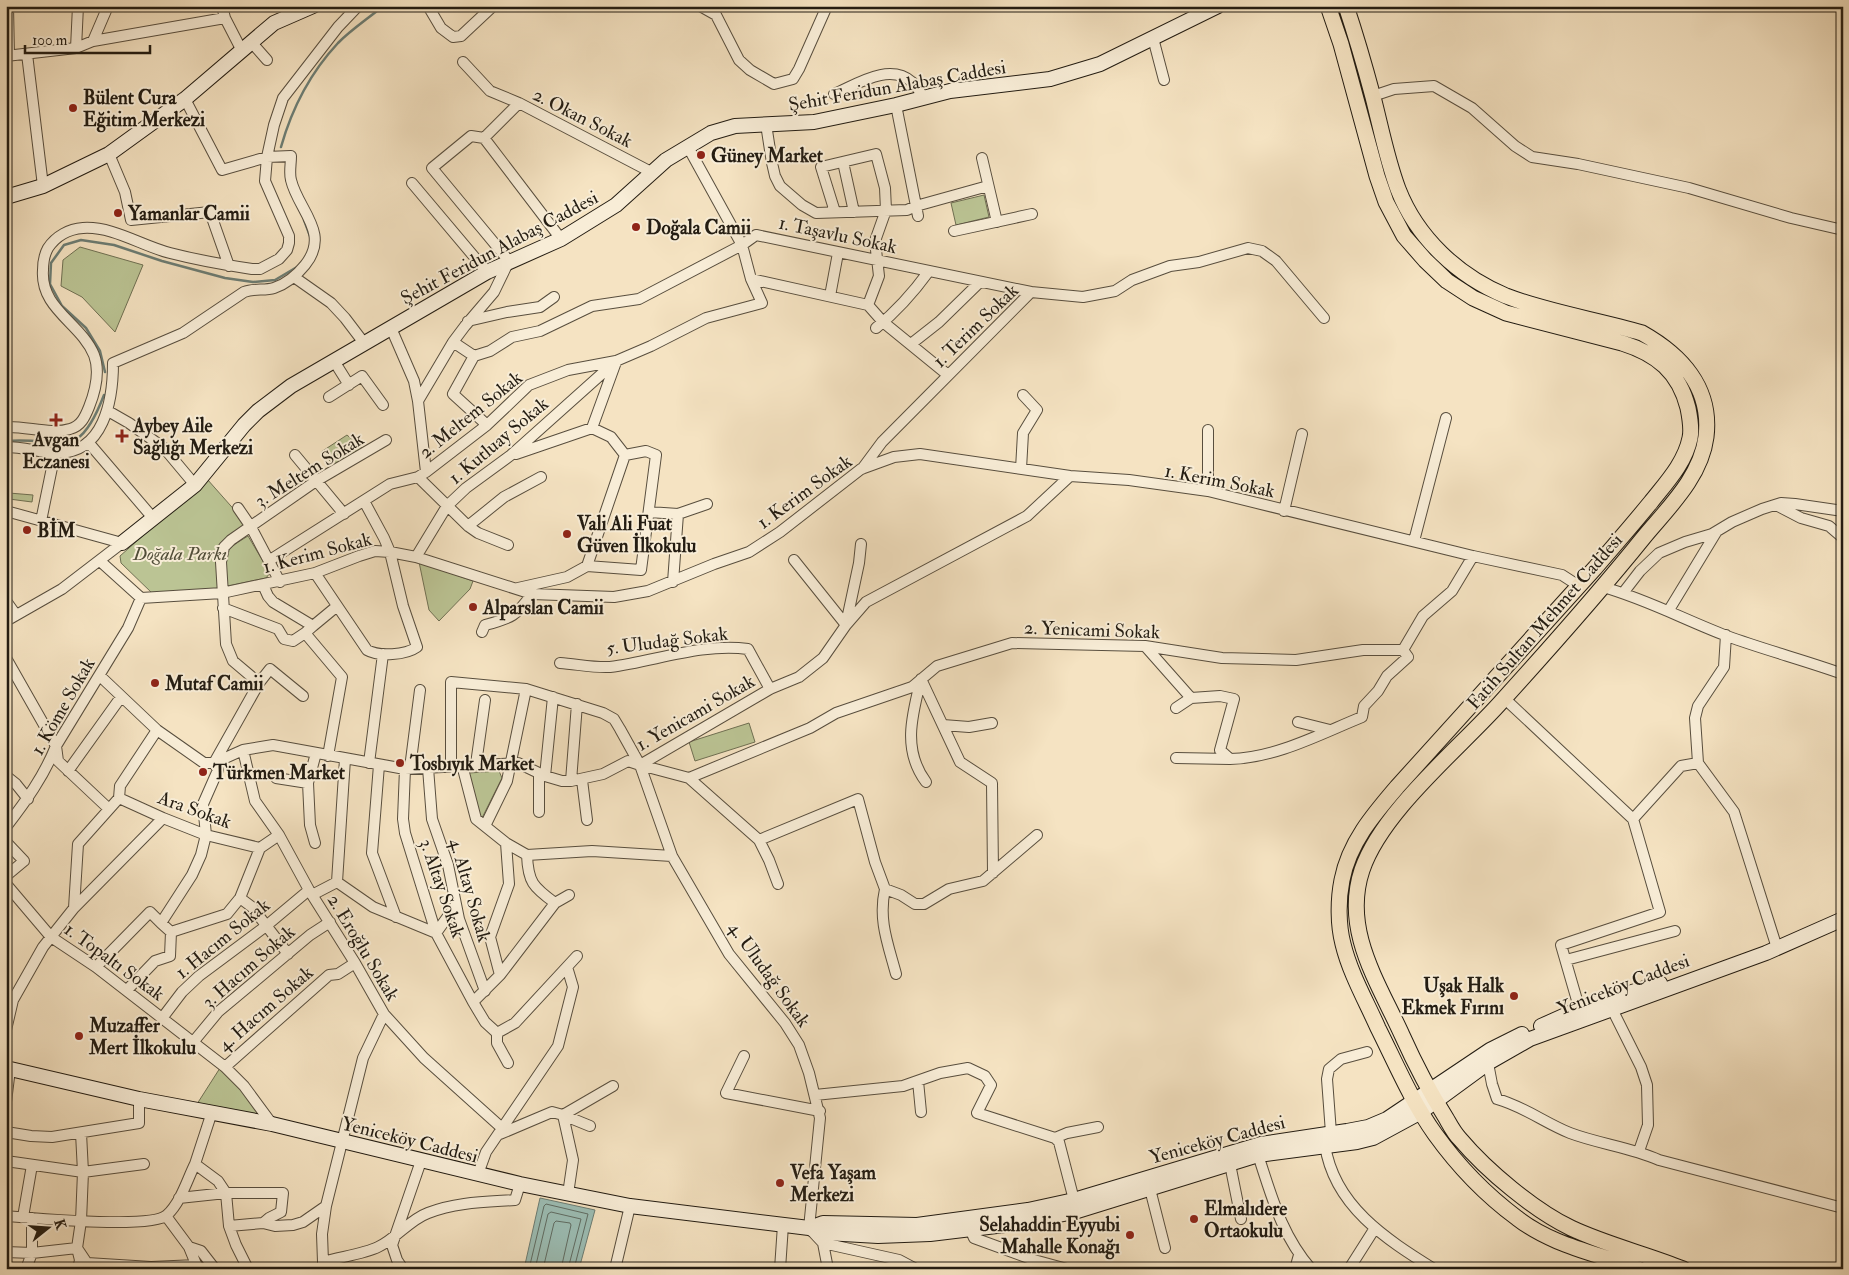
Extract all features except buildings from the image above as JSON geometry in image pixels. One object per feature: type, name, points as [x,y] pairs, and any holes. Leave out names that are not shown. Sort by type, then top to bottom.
[{"type":"main road","name":"Fatih Sultan Mehmet Caddesi","points":[[1328,6],[1341,44],[1377,176],[1386,202],[1404,236],[1447,281],[1473,298],[1506,313],[1645,352],[1662,363],[1682,388],[1690,420],[1691,436],[1685,454],[1675,472],[1626,533],[1528,644],[1396,787],[1365,826],[1354,844],[1348,860],[1342,881],[1340,903],[1343,944],[1359,987],[1418,1106],[1448,1152],[1491,1197],[1518,1219],[1544,1236],[1638,1269]]},
{"type":"main road","name":"Fatih Sultan Mehmet Caddesi","points":[[1346,6],[1373,96],[1390,166],[1398,189],[1417,227],[1460,271],[1479,284],[1507,296],[1642,333],[1676,356],[1696,382],[1703,400],[1706,414],[1706,439],[1699,462],[1687,485],[1603,588],[1504,698],[1398,811],[1370,850],[1362,871],[1356,897],[1356,922],[1363,949],[1432,1095],[1458,1138],[1493,1171],[1548,1215],[1595,1238],[1683,1269]]},
{"type":"street","points":[[8,6],[8,56],[76,48],[93,41],[225,18]]},
{"type":"street","points":[[76,48],[78,6]]},
{"type":"street","points":[[93,41],[108,6]]},
{"type":"street","points":[[222,6],[225,18],[247,47],[267,60]]},
{"type":"street","points":[[6,197],[43,186],[109,154],[186,99],[274,23],[313,6]]},
{"type":"street","points":[[6,427],[61,432],[78,426],[83,420],[95,388],[97,371],[94,356],[86,341],[52,304],[44,290],[42,276],[43,260],[53,242],[64,233],[93,228],[169,253],[229,266],[260,269],[279,259],[287,250],[289,236],[265,181],[267,157],[274,125],[283,98],[338,27],[358,6]]},
{"type":"street","points":[[428,6],[441,28],[452,37],[461,36],[493,6]]},
{"type":"street","points":[[700,6],[716,15],[738,60],[760,77],[774,84],[793,79],[799,70],[827,6]]},
{"type":"street","name":"Şehit Feridun Alabaş Caddesi","points":[[6,621],[62,589],[195,485],[244,425],[258,411],[291,386],[487,272],[561,239],[616,205],[666,160],[711,133],[735,126],[814,122],[896,105],[950,91],[1050,79],[1100,64],[1218,6]]},
{"type":"street","points":[[1152,38],[1164,80]]},
{"type":"street","points":[[27,54],[43,186]]},
{"type":"street","points":[[463,62],[490,91],[519,103]]},
{"type":"street","points":[[834,94],[879,75],[892,73],[903,76],[913,82],[924,98]]},
{"type":"street","points":[[1373,96],[1394,89],[1434,86],[1472,108],[1515,146],[1532,157],[1578,164],[1689,188],[1791,218],[1843,230]]},
{"type":"street","points":[[6,447],[55,453],[77,450],[97,433],[108,411],[113,363],[183,333],[244,292],[252,289],[272,289],[294,277],[302,270],[315,250],[314,235],[305,209],[290,179],[291,156],[267,157],[222,170],[186,99]]},
{"type":"street","name":"2. Okan Sokak","points":[[484,138],[519,103],[651,172]]},
{"type":"street","points":[[896,105],[917,211]]},
{"type":"street","points":[[766,124],[772,163],[780,186],[802,205],[816,213],[886,210],[917,211],[988,186]]},
{"type":"street","points":[[418,401],[453,342],[468,321],[494,292],[509,261],[432,168],[471,136],[484,138],[561,239]]},
{"type":"street","points":[[688,147],[742,245],[751,279],[868,305],[880,325],[911,344],[948,375]]},
{"type":"street","points":[[109,154],[125,192],[131,220],[210,212],[229,266]]},
{"type":"street","points":[[835,212],[821,167],[876,154],[885,188],[886,210],[875,241],[879,276],[868,305]]},
{"type":"street","points":[[982,158],[997,222]]},
{"type":"street","points":[[843,162],[854,212]]},
{"type":"street","points":[[412,183],[487,272]]},
{"type":"street","points":[[954,231],[1032,214]]},
{"type":"street","name":"1. Taşavlu Sokak","points":[[474,356],[490,351],[512,336],[540,331],[592,306],[639,299],[742,245],[756,235],[1031,292]]},
{"type":"street","name":"1. Terim Sokak","points":[[861,469],[882,442],[1031,292],[1083,297],[1115,291],[1132,280],[1170,266],[1199,262],[1248,248],[1262,251],[1276,260],[1324,318]]},
{"type":"street","points":[[830,296],[838,253]]},
{"type":"street","points":[[880,325],[906,300],[929,271]]},
{"type":"street","points":[[294,277],[331,303],[364,343]]},
{"type":"street","name":"2. Meltem Sokak","points":[[270,560],[390,484],[422,475],[487,426],[529,385],[568,370],[616,361],[651,346],[706,318],[762,303],[751,279]]},
{"type":"street","points":[[911,344],[939,322],[980,282]]},
{"type":"street","points":[[468,321],[540,307],[554,297]]},
{"type":"street","points":[[390,328],[414,381],[418,401],[422,475],[447,506],[468,526],[478,533],[508,545]]},
{"type":"street","points":[[453,342],[474,356],[453,394],[487,426]]},
{"type":"street","points":[[334,361],[349,385]]},
{"type":"street","points":[[592,428],[616,361]]},
{"type":"street","name":"1. Kutluay Sokak","points":[[416,558],[447,506],[466,488],[511,455],[616,361]]},
{"type":"street","points":[[329,397],[362,376],[383,405]]},
{"type":"street","points":[[95,388],[111,396]]},
{"type":"street","points":[[1021,469],[1023,433],[1036,410],[1023,394]]},
{"type":"street","points":[[108,411],[135,426],[164,448],[195,485]]},
{"type":"street","points":[[1414,541],[1446,418]]},
{"type":"street","points":[[511,455],[592,428],[612,437],[625,454]]},
{"type":"street","points":[[1208,430],[1208,492]]},
{"type":"street","points":[[1284,511],[1302,434]]},
{"type":"street","name":"3. Meltem Sokak","points":[[222,594],[221,562],[224,547],[231,540],[316,481],[386,440]]},
{"type":"street","points":[[88,442],[153,518]]},
{"type":"street","points":[[515,589],[567,578],[587,566],[641,570],[656,455],[646,451],[625,454]]},
{"type":"street","points":[[41,521],[55,453]]},
{"type":"street","points":[[587,566],[625,454]]},
{"type":"street","name":"1. Kerim Sokak","points":[[141,598],[222,594],[315,573],[375,551],[390,552],[416,558],[532,594],[614,597],[648,591],[749,552],[780,532],[861,469],[894,457],[920,454],[1070,476],[1129,480],[1208,492],[1562,576],[1579,586]]},
{"type":"street","points":[[295,455],[344,514]]},
{"type":"street","points":[[468,526],[504,497],[541,476]]},
{"type":"street","name":"1. Yenicami Sokak","points":[[214,763],[243,750],[273,745],[408,769],[518,763],[562,781],[582,780],[603,774],[628,761],[640,765],[770,690],[799,677],[823,658],[846,625],[866,602],[1027,516],[1070,476]]},
{"type":"street","points":[[315,573],[336,607],[367,650],[374,654],[410,653],[417,647],[403,606],[390,552],[364,501]]},
{"type":"street","points":[[649,512],[678,514],[706,504]]},
{"type":"street","points":[[1623,593],[1640,571],[1659,553],[1717,531],[1732,522],[1776,505],[1795,504],[1843,511]]},
{"type":"street","points":[[1776,505],[1801,518],[1829,526],[1843,538]]},
{"type":"street","points":[[238,508],[270,560],[280,582]]},
{"type":"street","points":[[6,511],[122,543]]},
{"type":"street","points":[[673,582],[678,514]]},
{"type":"street","points":[[1669,610],[1717,531]]},
{"type":"street","points":[[846,625],[861,544]]},
{"type":"street","points":[[1176,758],[1258,756],[1282,749],[1362,717],[1364,706],[1378,691],[1387,676],[1408,657],[1403,650],[1423,616],[1452,592],[1473,556]]},
{"type":"street","points":[[794,560],[846,625]]},
{"type":"street","points":[[100,561],[141,598]]},
{"type":"street","points":[[262,585],[273,602],[313,626]]},
{"type":"street","points":[[1603,588],[1623,593],[1669,610],[1726,635],[1843,674]]},
{"type":"street","points":[[222,594],[226,644],[233,662],[259,683]]},
{"type":"street","points":[[482,632],[485,625],[506,620],[519,612],[532,594]]},
{"type":"street","name":"1. Köme Sokak","points":[[6,827],[28,799],[48,766],[56,746],[128,628],[141,598]]},
{"type":"street","points":[[6,601],[16,615]]},
{"type":"street","points":[[223,608],[278,629],[284,639],[293,642],[336,607]]},
{"type":"street","points":[[304,633],[342,677],[328,756]]},
{"type":"street","points":[[1726,635],[1724,667],[1698,706],[1695,718],[1698,763],[1734,812],[1778,948]]},
{"type":"street","name":"2. Yenicami Sokak","points":[[689,778],[810,728],[836,713],[912,687],[937,666],[1012,643],[1145,646],[1222,658],[1296,660],[1363,650],[1403,650]]},
{"type":"street","points":[[1145,646],[1191,698]]},
{"type":"street","name":"5. Uludağ Sokak","points":[[560,663],[608,667],[703,650],[733,647],[748,649],[770,690]]},
{"type":"street","points":[[383,654],[374,764],[372,853],[396,917]]},
{"type":"street","points":[[6,658],[56,746],[58,761],[109,809]]},
{"type":"street","points":[[214,763],[259,683],[270,669],[303,696]]},
{"type":"street","points":[[100,676],[157,730],[204,763],[214,763]]},
{"type":"street","points":[[921,679],[960,762],[992,783],[993,873]]},
{"type":"street","points":[[921,679],[912,717],[910,745],[918,772],[926,782]]},
{"type":"street","name":"4. Uludağ Sokak","points":[[451,766],[451,682],[526,689],[603,713],[614,719],[640,765],[672,856],[729,954],[785,1023],[799,1045],[820,1111],[809,1228]]},
{"type":"street","points":[[484,826],[506,781],[526,689]]},
{"type":"street","name":"3. Altay Sokak","points":[[420,690],[408,769],[403,818],[405,832],[436,932],[485,1022],[497,1033]]},
{"type":"street","points":[[1176,708],[1191,698],[1220,696],[1234,698],[1220,750],[1230,758]]},
{"type":"street","points":[[68,771],[121,697]]},
{"type":"street","points":[[539,812],[542,774],[553,697]]},
{"type":"street","points":[[1504,698],[1633,819],[1660,912],[1561,945],[1581,1014]]},
{"type":"street","points":[[476,764],[485,700]]},
{"type":"street","points":[[571,781],[576,704]]},
{"type":"street","points":[[1298,722],[1330,730]]},
{"type":"street","points":[[943,725],[969,727],[992,723]]},
{"type":"street","points":[[74,908],[78,844],[119,798],[120,786],[157,730]]},
{"type":"street","name":"2. Eroğlu Sokak","points":[[243,750],[255,800],[279,835],[310,893],[330,922],[384,1014],[424,1058],[501,1131]]},
{"type":"street","points":[[315,843],[310,825],[308,783],[316,753]]},
{"type":"street","points":[[345,759],[337,882],[373,907],[436,932],[456,905]]},
{"type":"street","points":[[161,923],[192,875],[201,856],[206,835],[203,804],[218,770],[214,763]]},
{"type":"street","points":[[1633,819],[1681,766],[1698,763]]},
{"type":"street","points":[[462,765],[476,818],[506,843],[527,855],[592,850],[672,856]]},
{"type":"street","points":[[640,765],[689,778],[759,840],[778,884]]},
{"type":"street","name":"4. Altay Sokak","points":[[428,768],[432,819],[448,864],[459,919],[485,991]]},
{"type":"street","points":[[6,776],[16,784],[28,799]]},
{"type":"street","points":[[276,778],[308,783]]},
{"type":"street","points":[[582,780],[587,820]]},
{"type":"street","name":"Ara Sokak","points":[[119,798],[162,818],[206,835],[260,848]]},
{"type":"street","points":[[759,840],[846,803],[858,800],[874,862],[885,890],[881,906],[882,918],[896,974]]},
{"type":"street","points":[[6,1030],[10,998],[43,948],[74,908],[162,818]]},
{"type":"street","points":[[171,932],[228,914],[240,898],[260,848],[279,835]]},
{"type":"street","points":[[885,890],[901,895],[916,904],[924,904],[949,889],[983,881],[1037,835]]},
{"type":"street","points":[[6,842],[24,861],[6,876]]},
{"type":"street","points":[[500,975],[490,937],[509,884],[506,843]]},
{"type":"street","points":[[527,855],[528,872],[537,890],[555,903]]},
{"type":"street","name":"1. Hacım Sokak","points":[[163,1018],[182,992],[199,976],[310,893],[337,882]]},
{"type":"street","name":"1. Topaltı Sokak","points":[[6,884],[52,937],[127,990],[225,1067],[244,1086],[272,1124]]},
{"type":"street","points":[[473,1002],[500,975],[555,903],[569,896]]},
{"type":"street","points":[[240,898],[252,907],[288,954]]},
{"type":"street","points":[[96,967],[150,912],[171,932]]},
{"type":"street","points":[[1704,975],[1778,948],[1843,919]]},
{"type":"street","name":"3. Hacım Sokak","points":[[194,1041],[218,1012],[310,935],[330,922]]},
{"type":"street","points":[[1566,960],[1675,931]]},
{"type":"street","points":[[127,990],[155,961],[170,956],[171,932]]},
{"type":"street","points":[[508,1063],[496,1043],[497,1033],[515,1023],[577,956]]},
{"type":"street","name":"4. Hacım Sokak","points":[[225,1067],[329,975],[338,974],[355,963]]},
{"type":"street","points":[[478,1174],[486,1152],[558,1046],[573,987],[567,967]]},
{"type":"street","name":"Yeniceköy Caddesi","points":[[1432,1095],[1530,1039],[1639,988],[1698,973],[1704,975]]},
{"type":"street","name":"Yeniceköy Caddesi","points":[[809,1228],[823,1223],[918,1225],[1028,1210],[1113,1193],[1150,1189],[1258,1155],[1328,1139],[1368,1127],[1418,1106],[1490,1050],[1581,1014],[1612,1009],[1704,975]]},
{"type":"street","points":[[1612,1009],[1648,1085],[1648,1125],[1639,1151]]},
{"type":"street","points":[[384,1014],[363,1058],[326,1206],[320,1265],[378,1247],[411,1222],[428,1213],[449,1206],[515,1200],[520,1184]]},
{"type":"street","points":[[1367,1052],[1341,1059],[1329,1069],[1327,1079],[1328,1163],[1348,1198],[1375,1228],[1434,1269]]},
{"type":"street","points":[[744,1056],[726,1093],[820,1111]]},
{"type":"street","points":[[1488,1063],[1497,1099],[1513,1104],[1571,1133],[1639,1151],[1658,1160],[1843,1208]]},
{"type":"street","points":[[815,1095],[903,1086],[940,1073],[968,1068],[985,1076],[991,1085],[977,1113],[1055,1138],[1059,1142],[1074,1200]]},
{"type":"street","points":[[6,1102],[8,1069]]},
{"type":"street","name":"Yeniceköy Caddesi","points":[[8,1069],[139,1099],[272,1124],[520,1184],[630,1206],[809,1228],[826,1233],[878,1236],[930,1234],[1013,1224],[1074,1212],[1113,1193],[1261,1144],[1328,1139]]},
{"type":"street","points":[[918,1080],[921,1112]]},
{"type":"street","points":[[563,1115],[613,1086]]},
{"type":"street","points":[[6,1132],[52,1137],[139,1123],[139,1099]]},
{"type":"street","points":[[6,1216],[115,1222],[155,1219],[166,1216],[179,1198],[194,1164],[212,1112]]},
{"type":"street","points":[[501,1131],[552,1112],[590,1126]]},
{"type":"street","points":[[563,1115],[574,1160],[568,1194]]},
{"type":"street","points":[[1055,1138],[1067,1133],[1098,1127]]},
{"type":"street","points":[[78,1269],[80,1260],[77,1248],[81,1221],[83,1172],[81,1133]]},
{"type":"street","points":[[1258,1155],[1277,1214],[1286,1234],[1299,1255],[1311,1269]]},
{"type":"street","points":[[403,1269],[397,1260],[392,1245],[421,1160]]},
{"type":"street","points":[[6,1161],[83,1172],[144,1164]]},
{"type":"street","points":[[26,1269],[32,1252],[27,1218],[32,1164]]},
{"type":"street","points":[[194,1164],[218,1181],[226,1193],[229,1226],[248,1269]]},
{"type":"street","points":[[1230,1164],[1241,1219]]},
{"type":"street","points":[[1150,1189],[1165,1248]]},
{"type":"street","points":[[179,1198],[226,1193],[283,1193],[281,1212],[268,1218],[263,1223]]},
{"type":"street","points":[[229,1226],[263,1223],[275,1226],[294,1225],[303,1222],[326,1206]]},
{"type":"street","points":[[615,1269],[630,1206]]},
{"type":"street","points":[[77,1248],[87,1263],[151,1267],[198,1267],[189,1247],[166,1216]]},
{"type":"street","points":[[780,1269],[783,1225]]},
{"type":"street","points":[[809,1228],[824,1243],[899,1260],[916,1269]]},
{"type":"street","points":[[1349,1269],[1375,1228]]},
{"type":"street","points":[[970,1229],[974,1238],[1034,1260],[1067,1269]]},
{"type":"street","points":[[824,1243],[828,1269]]},
{"type":"street","points":[[189,1247],[201,1252],[215,1269]]},
{"type":"street","points":[[6,1252],[77,1248]]},
{"type":"street","points":[[1295,1269],[1299,1255]]},
{"type":"green space","points":[[984,195],[989,217],[956,225],[951,203]]},
{"type":"green space","points":[[80,247],[143,265],[115,332],[82,297],[61,286],[63,260]]},
{"type":"green space","points":[[347,435],[364,450],[335,466],[321,452]]},
{"type":"green space","name":"Doğala Parkı","points":[[207,479],[246,523],[227,540],[217,554],[220,588],[153,594],[121,563],[120,556]]},
{"type":"green space","points":[[9,493],[33,495],[32,502],[9,499]]},
{"type":"green space","points":[[248,536],[270,573],[266,578],[227,586],[224,561],[227,551]]},
{"type":"green space","points":[[419,562],[473,581],[470,589],[439,621],[429,610]]},
{"type":"green space","points":[[749,723],[755,742],[695,761],[689,742]]},
{"type":"green space","points":[[499,771],[502,778],[482,818],[478,817],[469,773]]},
{"type":"green space","points":[[220,1068],[239,1085],[257,1112],[255,1118],[197,1104]]},
{"type":"water","points":[[540,1198],[595,1210],[579,1269],[524,1269]]},
{"type":"waterway","points":[[281,147],[297,105],[319,66],[343,38],[383,6]]},
{"type":"waterway","points":[[304,220],[310,236]]},
{"type":"waterway","points":[[105,372],[100,351],[86,328],[62,306],[50,284],[51,263],[64,245],[81,240],[114,245],[162,261],[225,278],[253,282],[275,280],[297,267]]},
{"type":"waterway","points":[[6,441],[25,440],[55,443],[76,439],[85,431],[94,417],[104,395]]},
{"type":"place","name":"Bülent Cura Eğitim Merkezi","points":[[73,108]]},
{"type":"place","name":"Güney Market","points":[[701,155]]},
{"type":"place","name":"Yamanlar Camii","points":[[118,213]]},
{"type":"place","name":"Doğala Camii","points":[[636,227]]},
{"type":"place","name":"Avgan Eczanesi","points":[[56,420]]},
{"type":"place","name":"Aybey Aile Sağlığı Merkezi","points":[[122,436]]},
{"type":"place","name":"BİM","points":[[27,530]]},
{"type":"place","name":"Vali Ali Fuat Güven İlkokulu","points":[[567,534]]},
{"type":"place","name":"Alparslan Camii","points":[[473,607]]},
{"type":"place","name":"Mutaf Camii","points":[[155,683]]},
{"type":"place","name":"Tosbıyık Market","points":[[400,763]]},
{"type":"place","name":"Türkmen Market","points":[[203,772]]},
{"type":"place","name":"Uşak Halk Ekmek Fırını","points":[[1514,996]]},
{"type":"place","name":"Muzaffer Mert İlkokulu","points":[[79,1036]]},
{"type":"place","name":"Vefa Yaşam Merkezi","points":[[780,1183]]},
{"type":"place","name":"Elmalıdere Ortaokulu","points":[[1194,1219]]},
{"type":"place","name":"Selahaddin Eyyubi Mahalle Konağı","points":[[1130,1235]]}]
